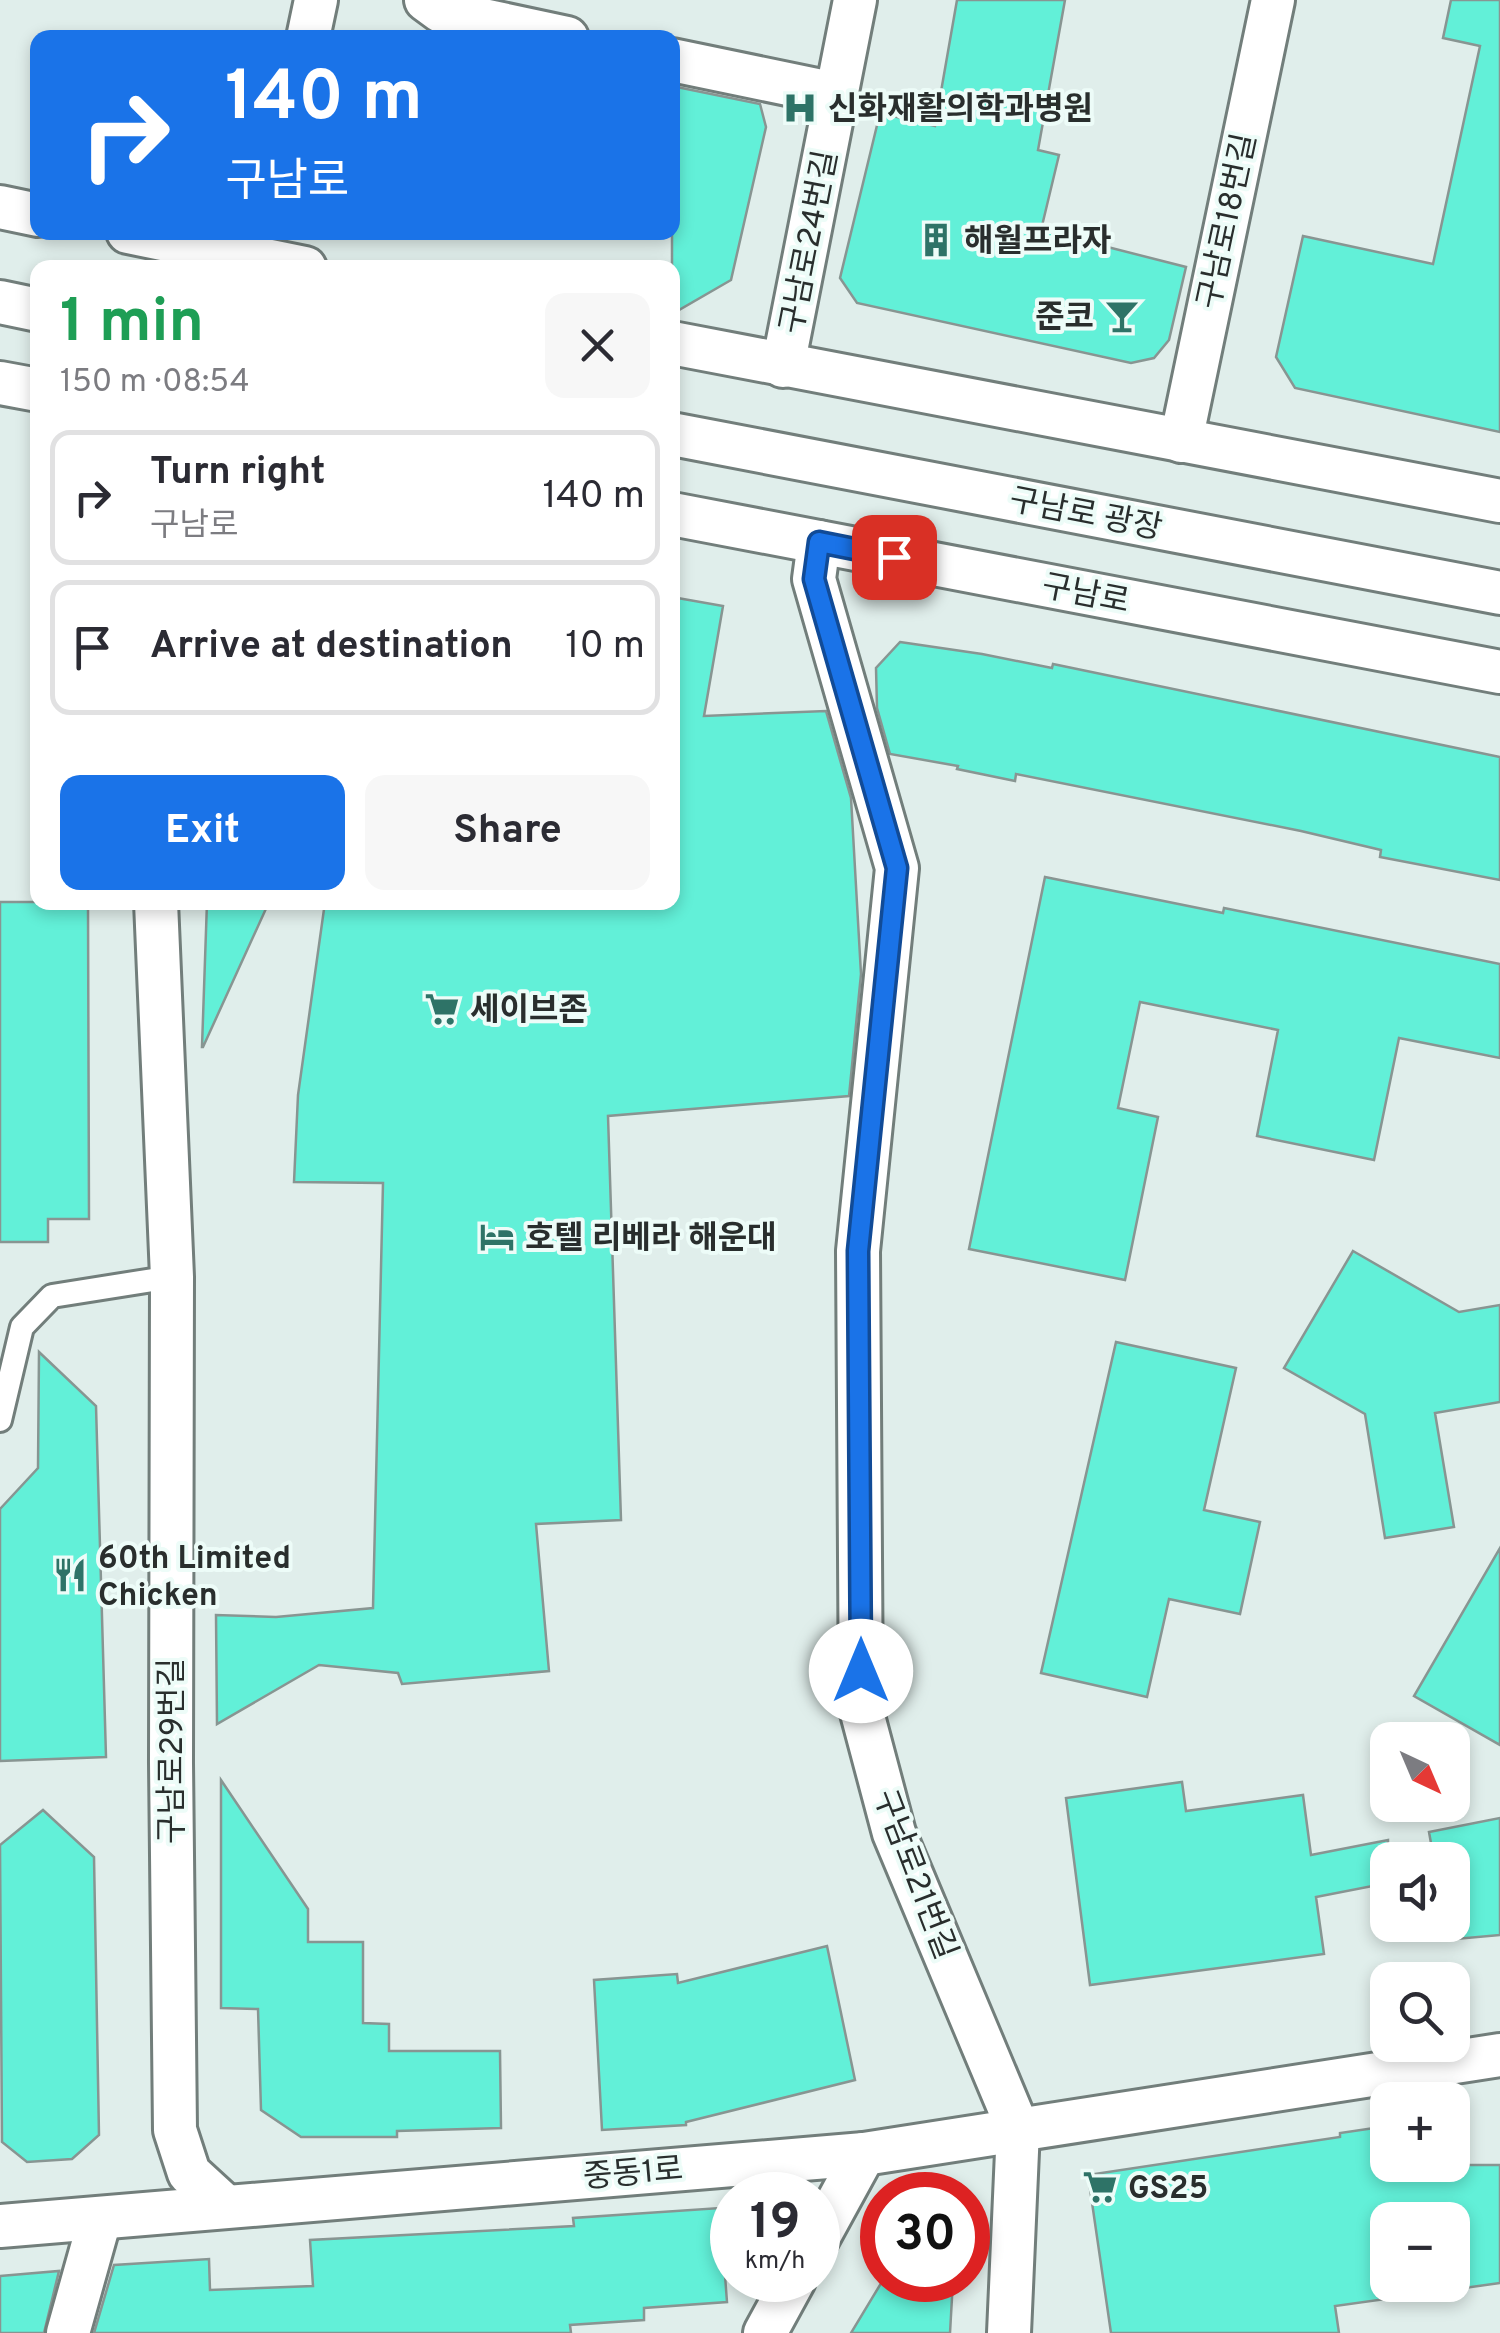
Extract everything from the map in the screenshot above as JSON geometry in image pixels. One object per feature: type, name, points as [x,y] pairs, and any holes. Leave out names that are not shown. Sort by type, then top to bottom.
[{"type":"street","points":[[310,30],[316,0]]},
{"type":"street","points":[[426,0],[441,11],[530,30]]},
{"type":"street","name":"구남로24번길","points":[[784,366],[855,0]]},
{"type":"street","name":"구남로18번길","points":[[1181,441],[1272,0]]},
{"type":"street","points":[[680,62],[836,94]]},
{"type":"street","points":[[0,208],[30,214]]},
{"type":"street","points":[[206,240],[264,246],[290,260]]},
{"type":"street","points":[[0,302],[30,308]]},
{"type":"street","points":[[680,345],[1500,501]]},
{"type":"street","points":[[0,383],[30,389]]},
{"type":"street","name":"구남로 광장","points":[[680,436],[1500,593]]},
{"type":"street","name":"구남로","points":[[680,516],[1500,672]]},
{"type":"street","name":"구남로21번길","points":[[819,542],[814,579],[897,868],[858,1251],[861,1709],[894,1834],[1018,2129]]},
{"type":"street","name":"구남로29번길","points":[[156,910],[172,1278],[170,1764],[176,2130],[189,2174],[224,2206]]},
{"type":"street","name":"중동1로","points":[[0,2226],[864,2154],[1500,2054]]},
{"type":"street","points":[[1009,2333],[1018,2129]]},
{"type":"street","points":[[840,2198],[864,2154]]},
{"type":"street","points":[[68,2333],[100,2219]]},
{"type":"street","points":[[766,2333],[782,2302]]},
{"type":"lane","points":[[0,1420],[22,1327],[52,1296],[172,1278]]},
{"type":"building","points":[[957,0],[1065,0],[1038,150],[1059,155],[1041,230],[1186,267],[1169,340],[1154,358],[1131,363],[857,303],[840,278],[880,113],[935,126]]},
{"type":"building","points":[[1451,0],[1500,0],[1500,432],[1295,388],[1276,357],[1303,236],[1433,264],[1480,46],[1443,38]]},
{"type":"building","points":[[680,88],[760,104],[766,127],[731,280],[680,309],[680,260],[672,260],[672,240],[680,240]]},
{"type":"building","points":[[680,598],[723,606],[704,716],[826,711],[851,798],[861,974],[849,1096],[608,1116],[621,1520],[536,1524],[549,1671],[402,1684],[398,1673],[319,1665],[217,1724],[216,1615],[276,1617],[373,1608],[383,1183],[294,1182],[298,1095],[324,910],[680,910]]},
{"type":"building","points":[[900,642],[1052,668],[1053,664],[1500,757],[1500,880],[1380,857],[1381,850],[1301,831],[1016,774],[1015,781],[890,754],[877,708],[876,668]]},
{"type":"building","points":[[1045,877],[1223,913],[1224,908],[1500,964],[1500,1058],[1399,1038],[1374,1160],[1257,1136],[1278,1030],[1140,1002],[1118,1108],[1158,1117],[1125,1280],[969,1249]]},
{"type":"building","points":[[0,902],[30,902],[30,910],[88,910],[89,1219],[48,1219],[48,1242],[0,1242]]},
{"type":"building","points":[[207,910],[265,910],[203,1047]]},
{"type":"building","points":[[1353,1251],[1459,1312],[1500,1305],[1500,1402],[1435,1413],[1454,1527],[1385,1538],[1365,1414],[1284,1368]]},
{"type":"building","points":[[1116,1342],[1236,1368],[1204,1510],[1260,1522],[1240,1614],[1169,1599],[1147,1697],[1041,1673]]},
{"type":"building","points":[[39,1352],[96,1406],[106,1757],[0,1761],[0,1509],[38,1468]]},
{"type":"building","points":[[1500,1548],[1500,1745],[1470,1728],[1470,1722],[1460,1722],[1414,1696]]},
{"type":"building","points":[[221,1780],[308,1909],[308,1942],[363,1942],[363,2023],[389,2024],[389,2051],[500,2051],[501,2128],[397,2131],[397,2137],[301,2137],[261,2110],[258,2009],[221,2008]]},
{"type":"building","points":[[1182,1782],[1186,1811],[1303,1795],[1311,1855],[1370,1844],[1370,1886],[1316,1897],[1324,1954],[1090,1985],[1066,1798]]},
{"type":"building","points":[[43,1810],[94,1857],[99,2135],[72,2159],[27,2162],[2,2142],[0,1845]]},
{"type":"building","points":[[1500,1818],[1500,1935],[1470,1938],[1470,1842],[1431,1842],[1429,1832]]},
{"type":"building","points":[[827,1946],[855,2080],[686,2125],[602,2130],[594,1980],[677,1974],[678,1983]]},
{"type":"building","points":[[1370,2129],[1370,2182],[1470,2182],[1470,2165],[1500,2165],[1500,2283],[1470,2287],[1470,2202],[1370,2202],[1370,2301],[1335,2306],[1339,2333],[1111,2333],[1088,2175],[1340,2137],[1340,2133]]},
{"type":"building","points":[[710,2209],[710,2302],[727,2302],[644,2308],[644,2320],[570,2325],[571,2333],[94,2333],[114,2265],[209,2259],[210,2290],[313,2286],[310,2240],[574,2226],[573,2218]]},
{"type":"building","points":[[59,2271],[44,2333],[0,2333],[0,2276]]},
{"type":"building","points":[[870,2302],[952,2302],[950,2333],[851,2333]]},
{"type":"place","name":"신화재활의학과병원","points":[[800,108]]},
{"type":"place","name":"해월프라자","points":[[936,240]]},
{"type":"place","name":"준코","points":[[1122,316]]},
{"type":"place","name":"세이브존","points":[[442,1009]]},
{"type":"place","name":"호텔 리베라 해운대","points":[[497,1237]]},
{"type":"place","name":"60th Limited Chicken","points":[[70,1575]]},
{"type":"place","name":"GS25","points":[[1100,2187]]},
{"type":"route","points":[[861,1671],[858,1251],[897,868],[814,579],[819,542],[894,557]]}]
